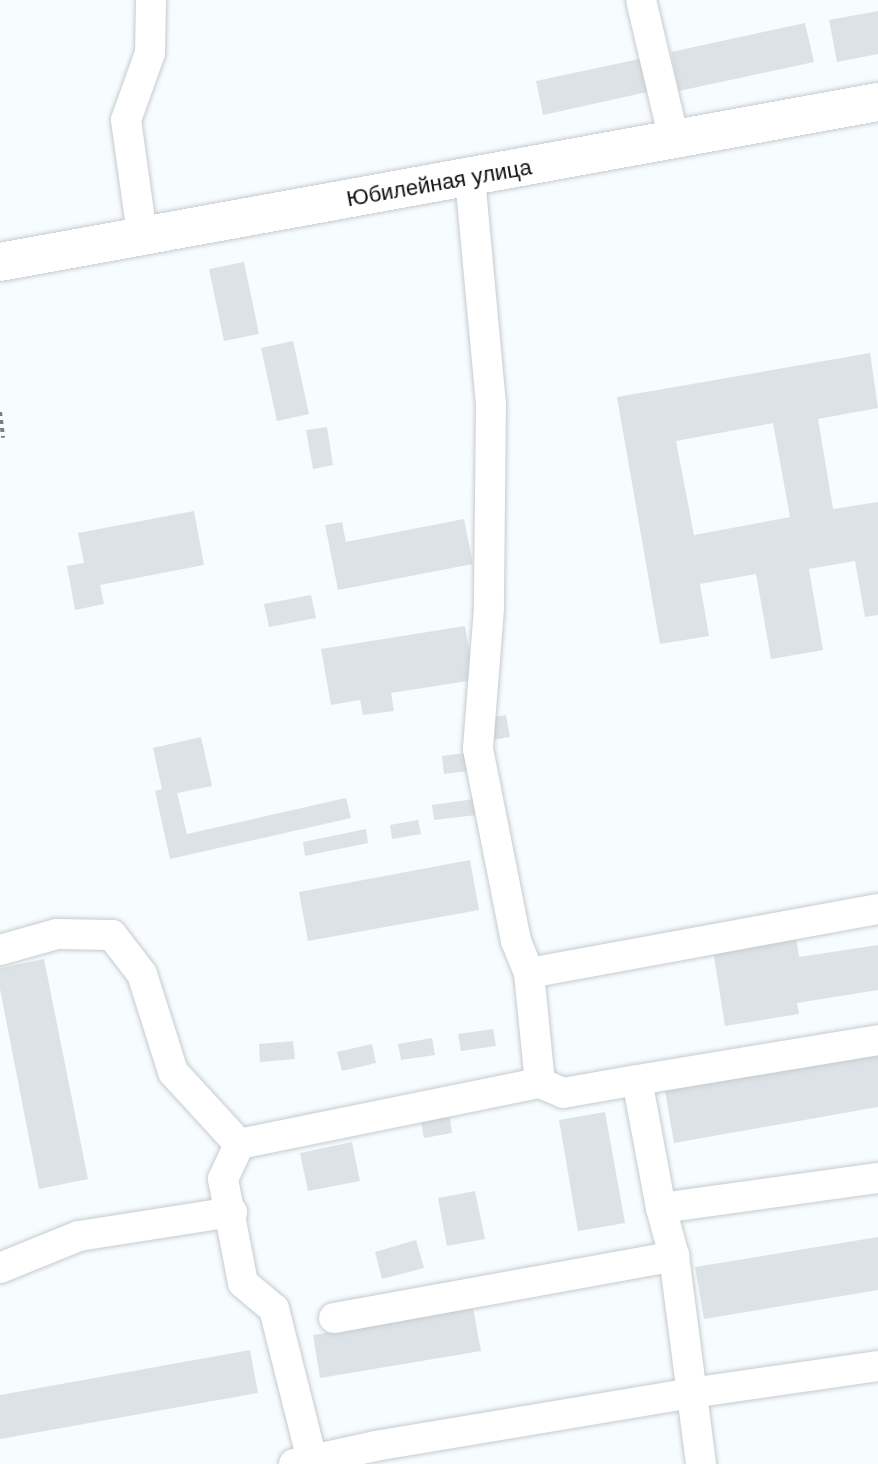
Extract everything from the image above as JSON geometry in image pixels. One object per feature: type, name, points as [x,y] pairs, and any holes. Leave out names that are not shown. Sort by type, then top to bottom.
[{"type":"main road","name":"Юбилейная улица","points":[[0,262],[878,102]]},
{"type":"street","points":[[142,234],[126,120],[150,53],[151,0]]},
{"type":"street","points":[[641,0],[674,140]]},
{"type":"street","points":[[470,178],[491,403],[489,608],[478,749],[516,941],[529,973],[540,1083]]},
{"type":"street","points":[[529,973],[878,909]]},
{"type":"street","points":[[0,950],[57,934],[112,935],[142,974],[173,1072],[239,1144]]},
{"type":"street","points":[[239,1144],[540,1083],[563,1093],[878,1040]]},
{"type":"street","points":[[637,1080],[661,1208],[674,1256],[701,1464]]},
{"type":"street","points":[[239,1144],[223,1179],[232,1212],[243,1283],[274,1309],[303,1462],[377,1455],[691,1393],[878,1366]]},
{"type":"street","points":[[661,1208],[878,1178]]},
{"type":"street","points":[[0,1268],[79,1236],[232,1212]]},
{"type":"street","points":[[334,1318],[674,1256]]},
{"type":"path","points":[[0,412],[3,438]]},
{"type":"building","points":[[878,11],[878,54],[837,62],[829,20]]},
{"type":"building","points":[[805,23],[814,62],[679,91],[671,52]]},
{"type":"building","points":[[644,58],[652,91],[543,115],[536,81]]},
{"type":"building","points":[[244,262],[259,334],[224,341],[209,269]]},
{"type":"building","points":[[293,341],[309,414],[277,421],[261,348]]},
{"type":"building","points":[[870,353],[878,408],[818,419],[833,509],[878,502],[878,615],[865,617],[855,561],[809,569],[823,650],[771,659],[756,574],[700,584],[709,636],[660,644],[617,397]],"holes":[[[773,423],[790,517],[694,535],[676,441]]]},
{"type":"building","points":[[327,427],[333,465],[313,469],[306,430]]},
{"type":"building","points":[[194,511],[204,565],[100,585],[104,604],[75,610],[67,566],[84,563],[78,533]]},
{"type":"building","points":[[464,519],[473,564],[338,590],[325,525],[342,522],[346,542]]},
{"type":"building","points":[[311,595],[316,618],[269,627],[264,604]]},
{"type":"building","points":[[465,626],[474,680],[391,693],[394,711],[363,715],[360,700],[331,705],[321,649]]},
{"type":"building","points":[[506,715],[510,737],[492,740],[488,718]]},
{"type":"building","points":[[201,737],[212,786],[177,793],[187,834],[346,798],[351,818],[170,859],[155,791],[162,789],[153,748]]},
{"type":"building","points":[[465,753],[468,771],[444,774],[442,756]]},
{"type":"building","points":[[474,799],[476,815],[434,820],[432,805]]},
{"type":"building","points":[[418,820],[421,834],[392,839],[390,825]]},
{"type":"building","points":[[366,829],[368,843],[305,856],[303,842]]},
{"type":"building","points":[[470,860],[479,910],[308,941],[299,892]]},
{"type":"building","points":[[796,937],[799,957],[878,945],[878,990],[797,1003],[799,1014],[725,1026],[713,950]]},
{"type":"building","points":[[44,959],[88,1179],[39,1189],[0,989],[0,968]]},
{"type":"building","points":[[493,1029],[496,1046],[461,1051],[458,1034]]},
{"type":"building","points":[[432,1038],[435,1055],[401,1060],[398,1044]]},
{"type":"building","points":[[293,1041],[295,1059],[260,1062],[259,1044]]},
{"type":"building","points":[[372,1044],[376,1063],[342,1071],[337,1052]]},
{"type":"building","points":[[878,1053],[878,1107],[674,1143],[665,1091]]},
{"type":"building","points":[[449,1112],[452,1133],[424,1138],[420,1117]]},
{"type":"building","points":[[605,1112],[625,1223],[578,1231],[559,1120]]},
{"type":"building","points":[[352,1142],[360,1181],[308,1191],[300,1153]]},
{"type":"building","points":[[475,1191],[485,1239],[447,1246],[438,1198]]},
{"type":"building","points":[[878,1237],[878,1290],[704,1319],[695,1267]]},
{"type":"building","points":[[416,1240],[424,1268],[382,1279],[375,1252]]},
{"type":"building","points":[[473,1308],[481,1351],[320,1378],[313,1335]]},
{"type":"building","points":[[250,1350],[258,1393],[0,1439],[0,1395]]}]
